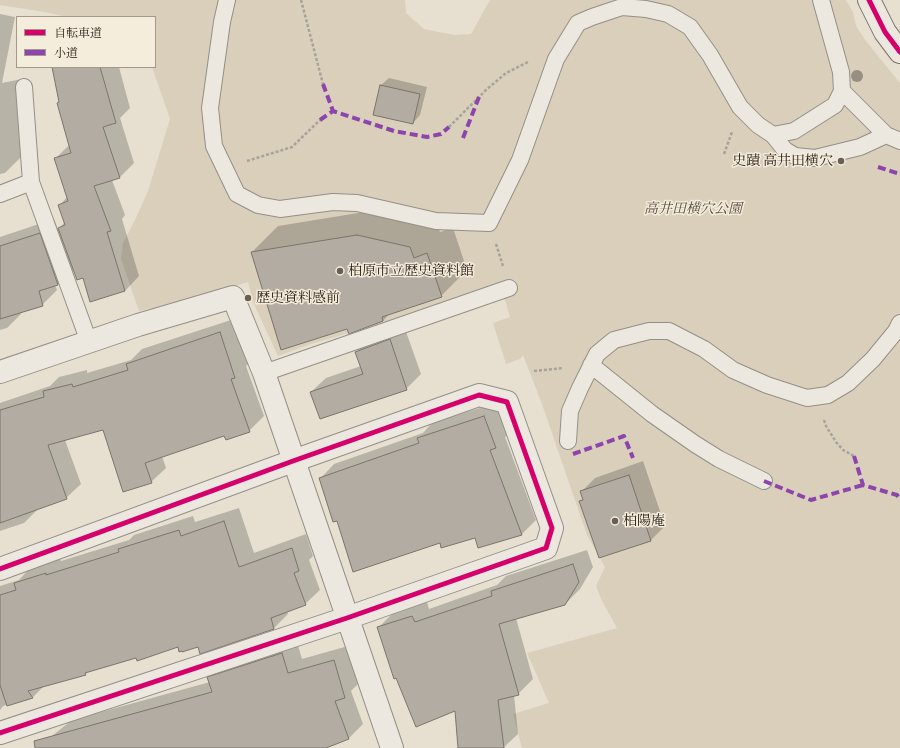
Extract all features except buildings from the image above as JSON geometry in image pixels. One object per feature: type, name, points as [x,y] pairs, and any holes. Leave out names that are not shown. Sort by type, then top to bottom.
[{"type":"street","points":[[869,0],[885,32],[900,52]]},
{"type":"street","points":[[0,372],[138,325],[233,297],[264,373],[392,748]]},
{"type":"street","points":[[0,569],[293,461],[479,395],[507,402],[552,528],[546,548],[347,618],[0,733]]},
{"type":"lane","points":[[227,0],[222,22],[210,108],[214,146],[237,194],[258,204],[280,209],[333,202],[357,203],[436,220],[489,223],[520,160],[556,59],[578,23],[622,7],[646,9],[668,14],[690,27],[710,55],[740,107],[758,125],[773,135],[784,150],[795,156],[815,158],[893,138]]},
{"type":"lane","points":[[773,135],[794,131],[800,128],[834,105],[842,91],[841,72],[821,0]]},
{"type":"lane","points":[[24,87],[31,182],[89,342]]},
{"type":"lane","points":[[842,91],[893,138]]},
{"type":"lane","points":[[0,194],[31,182]]},
{"type":"lane","points":[[264,373],[509,288]]},
{"type":"lane","points":[[568,442],[570,412],[596,354],[614,340],[649,331],[669,331],[704,349],[734,370],[766,385],[807,398],[828,395],[848,383],[873,359],[896,331],[900,323]]},
{"type":"lane","points":[[592,365],[652,414],[695,444],[719,459],[764,481]]},
{"type":"path","points":[[301,0],[323,84]]},
{"type":"path","points":[[449,127],[486,90],[506,73],[534,60],[559,54]]},
{"type":"path","points":[[224,168],[292,147],[320,120]]},
{"type":"path","points":[[489,223],[509,288]]},
{"type":"path","points":[[819,396],[826,426],[843,450],[854,456]]},
{"type":"green space","name":"高井田横穴公園","points":[[0,0],[405,0],[406,13],[424,29],[454,35],[471,34],[490,0],[846,0],[853,12],[856,26],[866,41],[900,83],[900,748],[522,748],[513,714],[549,703],[527,653],[617,628],[602,601],[596,586],[605,567],[587,535],[543,407],[523,355],[520,359],[506,364],[493,323],[510,317],[501,287],[416,311],[278,356],[253,302],[248,282],[191,300],[139,311],[121,259],[123,243],[148,191],[170,119],[152,68],[156,68],[156,16],[63,16],[0,5]]},
{"type":"marked path","points":[[323,84],[333,111]]},
{"type":"marked path","points":[[463,138],[479,97]]},
{"type":"marked path","points":[[320,120],[333,111],[394,131],[427,137],[441,134],[449,127]]},
{"type":"marked path","points":[[878,167],[900,174]]},
{"type":"marked path","points":[[573,454],[624,436],[633,458]]},
{"type":"marked path","points":[[854,456],[863,485],[897,495],[900,499]]},
{"type":"marked path","points":[[764,481],[811,500],[863,485]]},
{"type":"cycle path","points":[[869,0],[885,32],[900,52]]},
{"type":"cycle path","points":[[0,569],[293,461],[479,395],[507,402],[552,528],[546,548],[347,618],[0,733]]},
{"type":"place","name":"史蹟 高井田横穴","points":[[841,161]]},
{"type":"place","name":"柏原市立歴史資料館","points":[[340,271]]},
{"type":"place","name":"歴史資料感前","points":[[248,298]]},
{"type":"place","name":"柏陽庵","points":[[615,521]]}]
